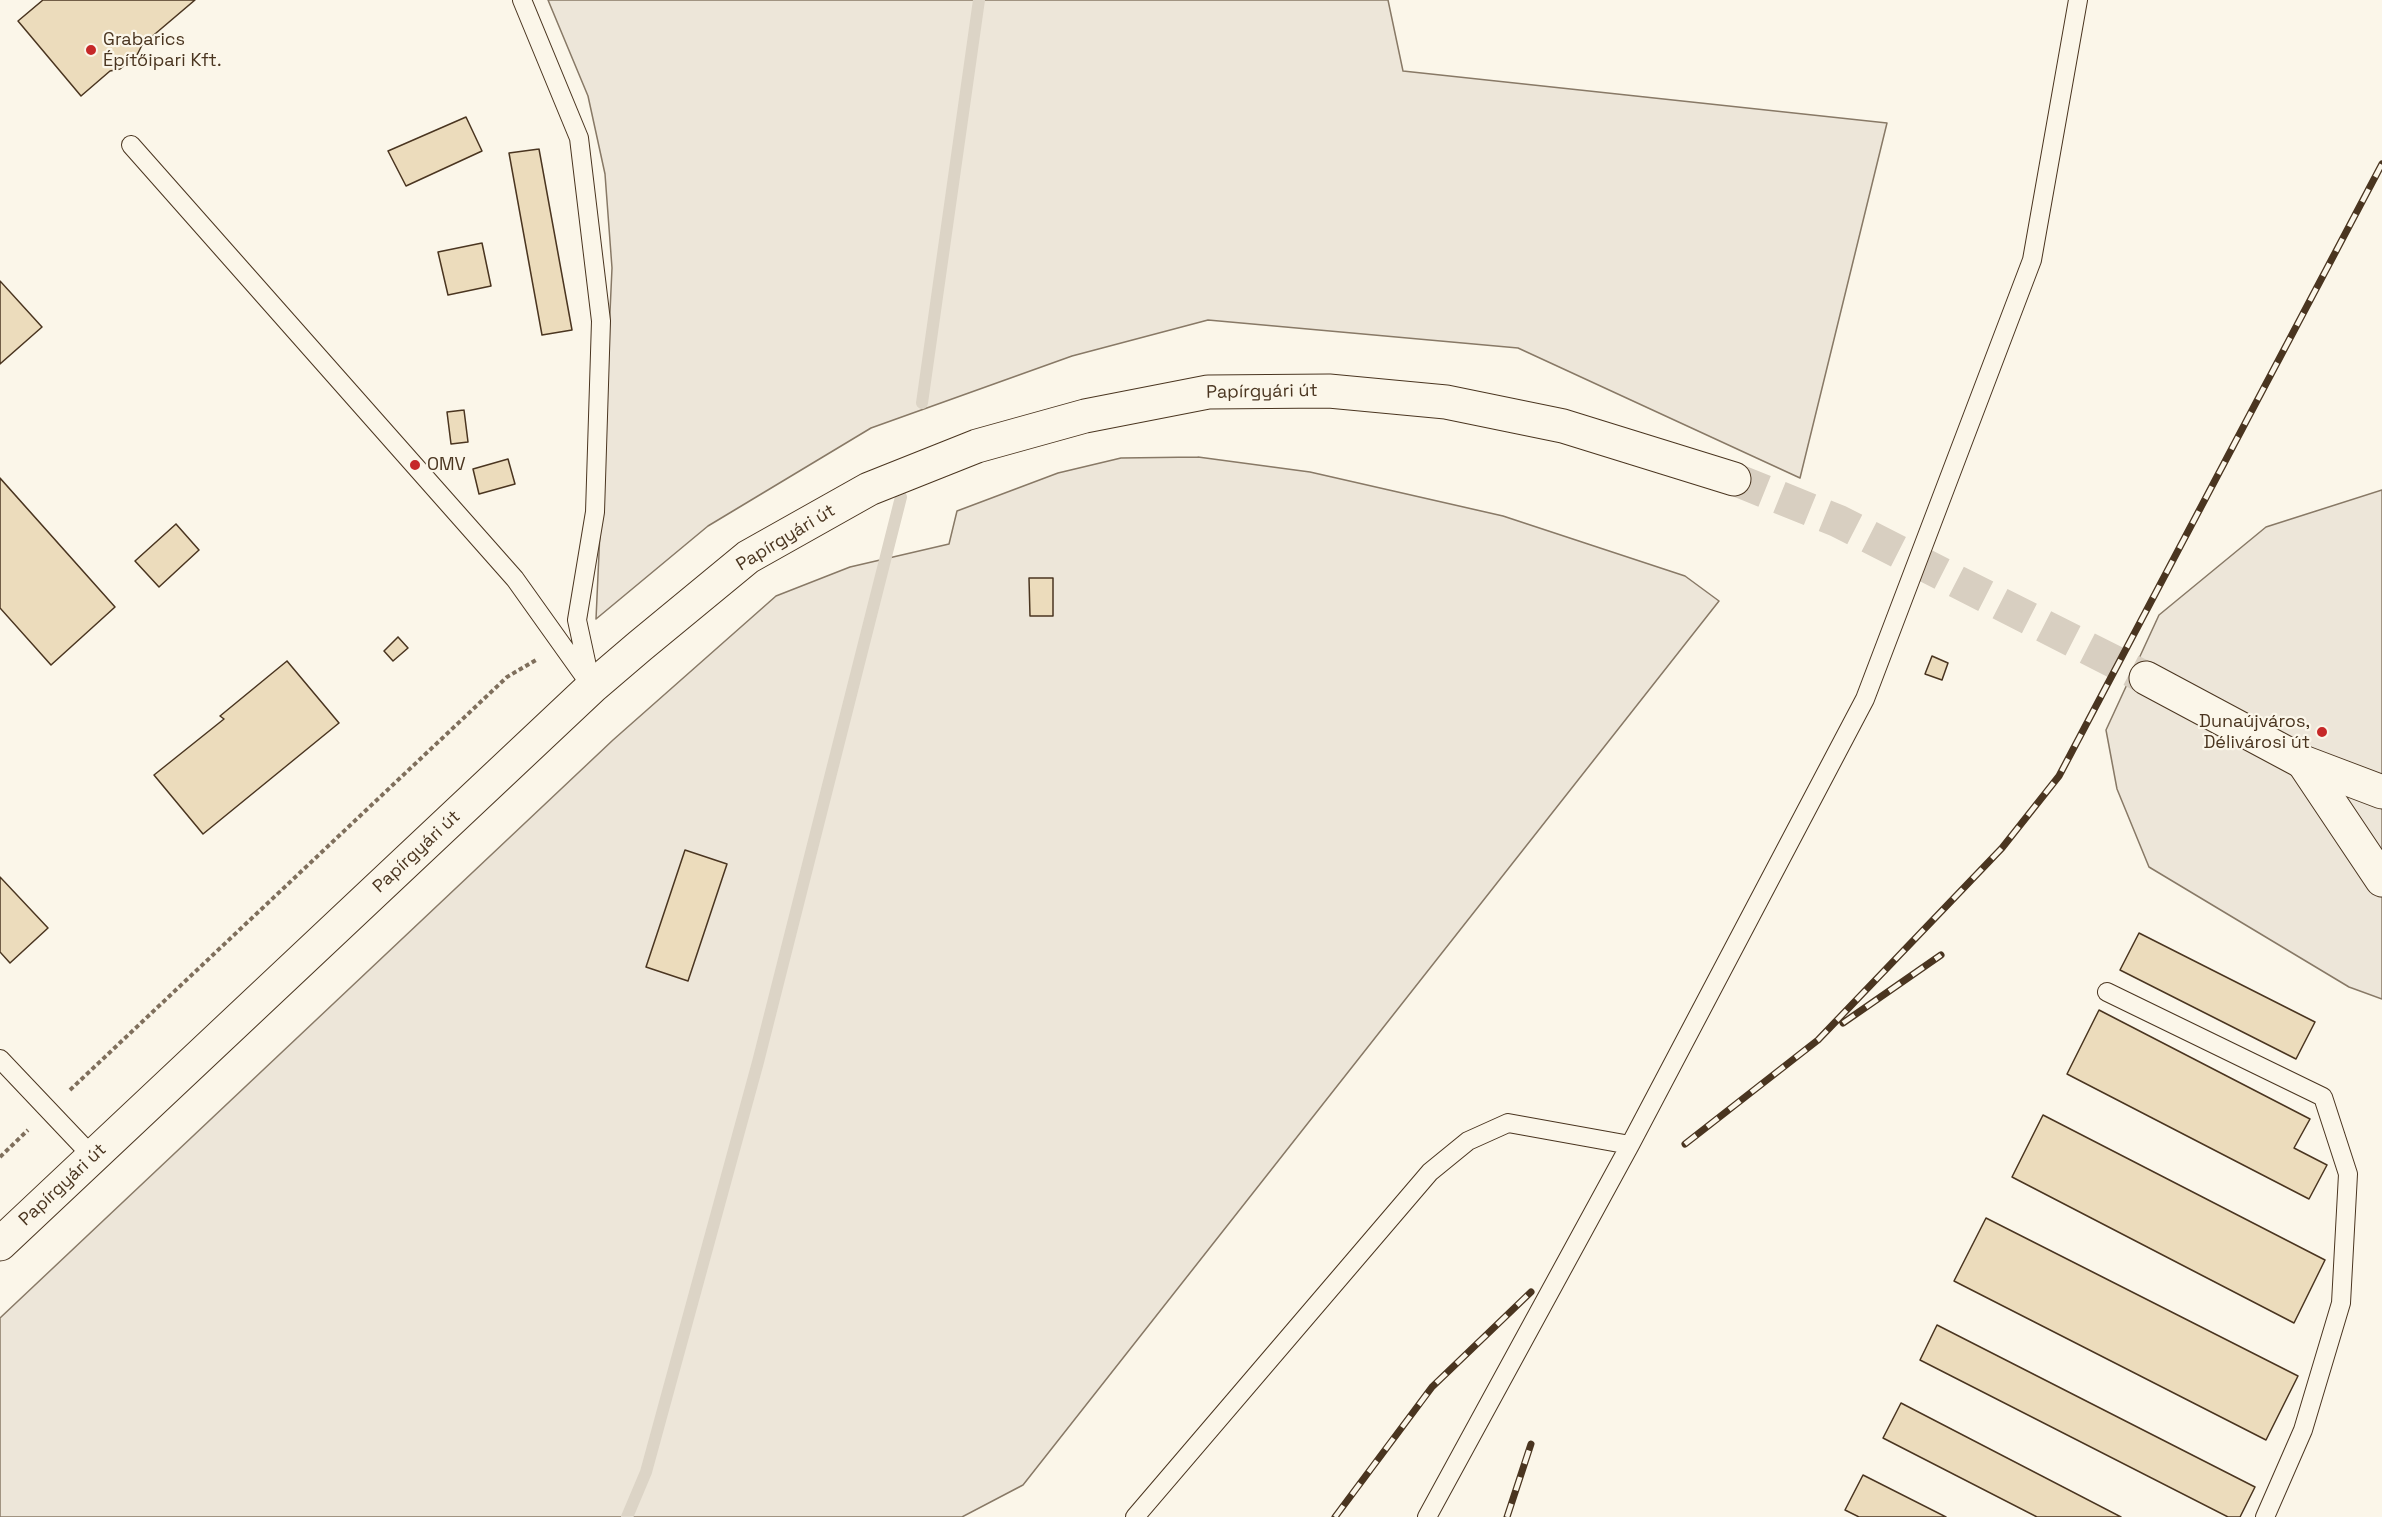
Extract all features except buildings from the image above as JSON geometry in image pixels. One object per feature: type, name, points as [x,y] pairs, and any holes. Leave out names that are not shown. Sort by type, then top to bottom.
[{"type":"street","name":"Papírgyári út","points":[[0,1244],[592,687],[748,557],[869,489],[977,446],[1085,416],[1208,392],[1329,391],[1446,402],[1563,426],[1734,479]]},
{"type":"street","points":[[2146,678],[2303,762],[2382,792]]},
{"type":"street","points":[[2303,762],[2382,880]]},
{"type":"lane","points":[[522,0],[579,138],[601,321],[595,512],[577,620],[592,687]]},
{"type":"lane","points":[[1427,1517],[1630,1145],[1865,699],[2032,261],[2078,0]]},
{"type":"lane","points":[[131,145],[515,579],[592,687]]},
{"type":"lane","points":[[2107,992],[2324,1097],[2348,1174],[2341,1303],[2303,1430],[2265,1517]]},
{"type":"lane","points":[[0,1059],[93,1157]]},
{"type":"lane","points":[[1135,1517],[1430,1172],[1468,1141],[1508,1124],[1630,1145]]},
{"type":"path","points":[[0,1157],[507,676],[543,656]]},
{"type":"shaded area","points":[[548,0],[1388,0],[1403,71],[1887,123],[1800,478],[1518,348],[1208,320],[1072,356],[871,428],[708,526],[596,619],[612,268],[605,174],[588,96]]},
{"type":"shaded area","points":[[1198,457],[1310,472],[1503,516],[1685,576],[1719,601],[1023,1485],[962,1517],[0,1517],[0,1318],[613,740],[776,596],[850,567],[949,544],[957,511],[1058,473],[1121,458]]},
{"type":"shaded area","points":[[2382,490],[2382,999],[2349,987],[2149,867],[2117,789],[2106,730],[2159,615],[2266,527]]},
{"type":"waterway","points":[[922,403],[979,0]]},
{"type":"waterway","points":[[627,1517],[646,1472],[758,1062],[901,497]]},
{"type":"tunnel","points":[[1734,479],[1838,521],[2146,678]]},
{"type":"railway","points":[[1685,1144],[1818,1040],[2002,848],[2059,776],[2382,164]]},
{"type":"railway","points":[[1843,1023],[1941,955]]},
{"type":"railway","points":[[1335,1517],[1432,1387],[1531,1292]]},
{"type":"railway","points":[[1507,1517],[1531,1444]]},
{"type":"place","name":"Grabarics Építőipari Kft.","points":[[91,50]]},
{"type":"place","name":"OMV","points":[[415,465]]},
{"type":"place","name":"Dunaújváros, Délivárosi út","points":[[2322,732]]}]
